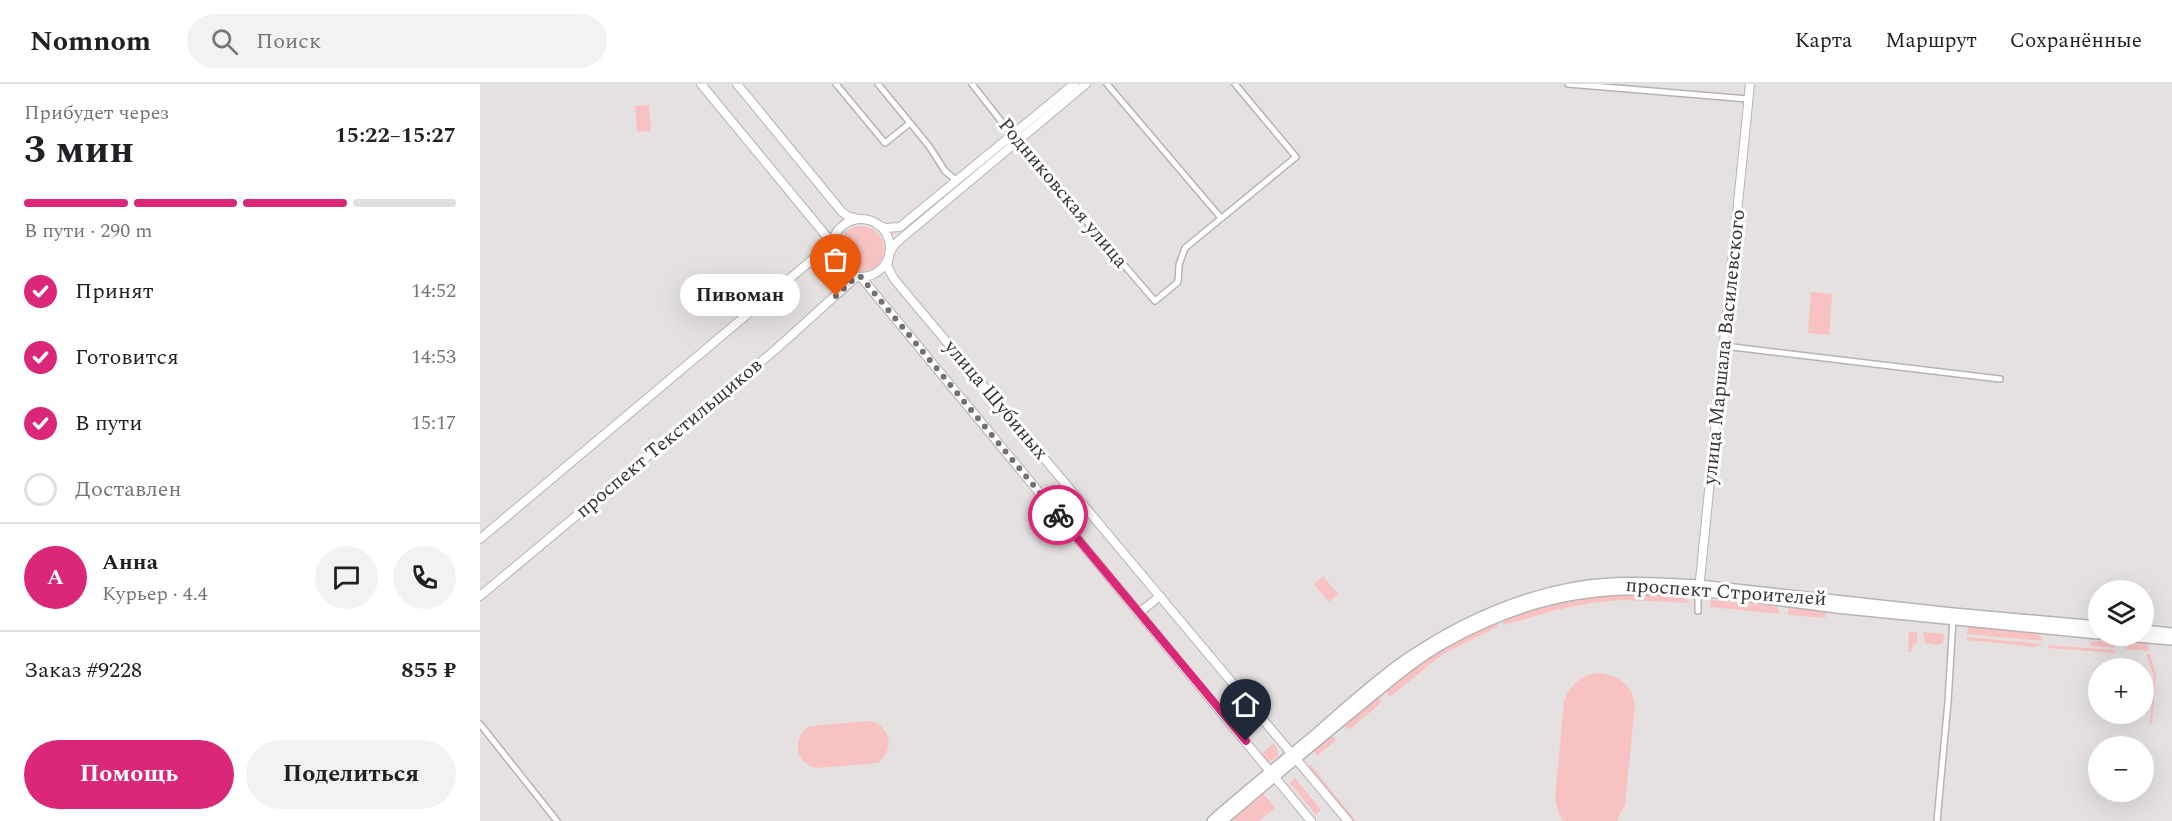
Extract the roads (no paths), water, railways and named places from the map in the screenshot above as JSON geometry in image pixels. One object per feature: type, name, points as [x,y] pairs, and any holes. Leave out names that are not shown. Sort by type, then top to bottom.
[{"type":"main road","points":[[701,84],[832,243],[835,262],[847,273],[859,277],[876,273],[884,266],[895,244],[1074,84]]},
{"type":"main road","points":[[737,84],[840,210],[849,217],[869,220],[885,228],[900,227],[1086,84]]},
{"type":"main road","name":"улица Маршала Василевского","points":[[1699,589],[1750,84]]},
{"type":"main road","points":[[480,539],[832,243],[840,228],[850,221],[859,219]]},
{"type":"main road","points":[[878,225],[889,243],[889,255]]},
{"type":"main road","name":"улица Шубиных","points":[[889,255],[887,266],[894,279],[1348,821]]},
{"type":"main road","name":"улица Шубиных","points":[[859,277],[1311,821]]},
{"type":"main road","name":"проспект Текстильщиков","points":[[480,596],[859,277]]},
{"type":"main road","name":"проспект Строителей","points":[[1222,821],[1294,756],[1408,667],[1445,642],[1483,623],[1520,609],[1578,594],[1699,589],[2088,633]]},
{"type":"main road","points":[[1139,613],[1160,596]]},
{"type":"main road","name":"проспект Строителей","points":[[1953,617],[2088,625]]},
{"type":"main road","points":[[2154,631],[2172,633]]},
{"type":"main road","points":[[2154,638],[2172,640]]},
{"type":"main road","name":"проспект Строителей","points":[[1212,821],[1273,774]]},
{"type":"street","points":[[836,84],[885,144],[910,123]]},
{"type":"street","points":[[878,84],[929,146],[945,171],[957,181]]},
{"type":"street","name":"Родниковская улица","points":[[972,84],[1015,138],[1155,301],[1178,282],[1179,264],[1185,248],[1221,218]]},
{"type":"street","points":[[1107,84],[1221,218],[1296,158],[1235,84]]},
{"type":"street","points":[[1568,84],[1749,99]]},
{"type":"street","points":[[1724,346],[2000,379]]},
{"type":"street","name":"улица Маршала Василевского","points":[[1698,611],[1699,589]]},
{"type":"street","points":[[1937,821],[1953,617]]},
{"type":"street","points":[[480,724],[557,821]]},
{"type":"place","name":"Пивоман","points":[[836,296]]}]
